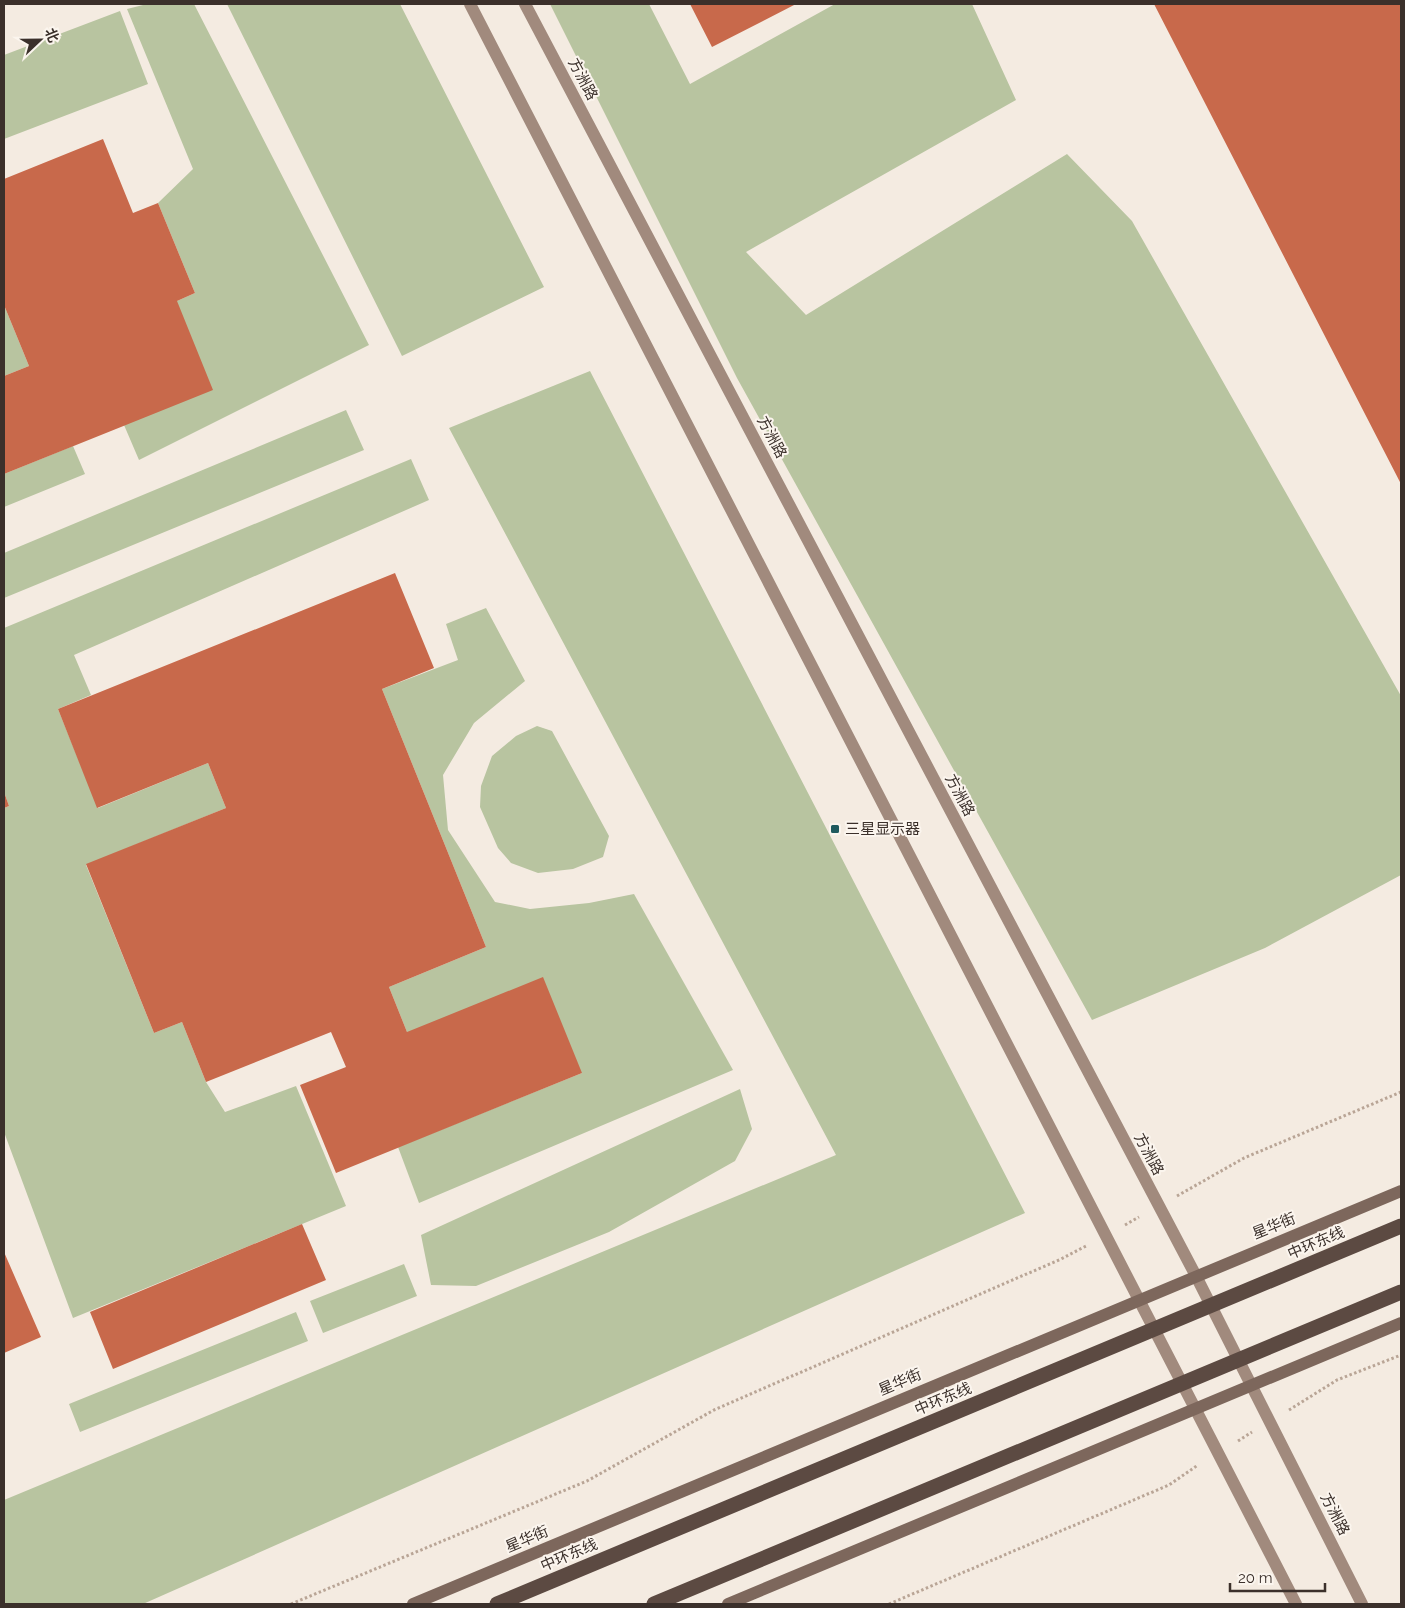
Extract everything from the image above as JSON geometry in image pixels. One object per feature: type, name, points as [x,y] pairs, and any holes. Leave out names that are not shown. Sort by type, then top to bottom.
[{"type":"highway","name":"中环东线","points":[[497,1604],[1401,1226]]},
{"type":"highway","points":[[654,1604],[1401,1292]]},
{"type":"main road","points":[[470,4],[1296,1604]]},
{"type":"main road","name":"方洲路","points":[[525,4],[1196,1276],[1362,1604]]},
{"type":"main road","name":"星华街","points":[[413,1604],[1401,1191]]},
{"type":"main road","points":[[728,1604],[1401,1323]]},
{"type":"path","points":[[291,1604],[587,1481],[714,1410],[1061,1259],[1244,1158],[1401,1092]]},
{"type":"path","points":[[889,1604],[1169,1485],[1217,1453],[1337,1380],[1401,1355]]},
{"type":"green space","points":[[147,4],[194,4],[369,345],[139,460],[124,425],[177,301],[195,293],[158,203],[193,169],[127,9]]},
{"type":"green space","points":[[227,4],[400,4],[544,287],[402,356]]},
{"type":"green space","points":[[550,4],[649,4],[690,84],[835,4],[972,4],[1016,100],[746,252],[806,315],[1067,154],[1132,221],[1401,696],[1401,875],[1265,948],[1092,1020],[737,378]]},
{"type":"green space","points":[[120,11],[148,84],[4,139],[4,55]]},
{"type":"green space","points":[[4,305],[29,366],[4,376]]},
{"type":"green space","points":[[590,371],[1025,1213],[143,1604],[4,1604],[4,1500],[836,1155],[449,428]]},
{"type":"green space","points":[[346,410],[364,450],[4,598],[4,553]]},
{"type":"green space","points":[[73,446],[85,474],[4,507],[4,474]]},
{"type":"green space","points":[[411,459],[429,500],[74,655],[91,695],[58,709],[98,808],[208,763],[226,808],[86,865],[154,1033],[182,1022],[206,1082],[225,1112],[296,1086],[346,1206],[73,1318],[4,1132],[4,808],[9,806],[4,792],[4,628]]},
{"type":"green space","points":[[486,608],[525,681],[474,723],[443,775],[448,830],[495,902],[530,909],[589,903],[634,894],[733,1070],[419,1203],[398,1147],[582,1073],[407,1032],[389,987],[486,947],[382,689],[458,660],[446,624]]},
{"type":"green space","points":[[537,726],[552,731],[609,836],[603,857],[573,869],[538,873],[511,863],[498,848],[480,807],[481,786],[492,756],[516,736]]},
{"type":"green space","points":[[740,1089],[752,1129],[735,1161],[609,1232],[476,1286],[431,1285],[421,1235]]},
{"type":"green space","points":[[404,1264],[417,1296],[323,1333],[310,1301]]},
{"type":"green space","points":[[296,1312],[308,1341],[80,1432],[69,1404]]},
{"type":"building","points":[[690,4],[796,4],[712,47]]},
{"type":"building","points":[[1154,4],[1401,4],[1401,484]]},
{"type":"building","points":[[103,139],[133,213],[158,203],[195,293],[177,301],[213,390],[4,474],[4,376],[29,366],[4,305],[4,179]]},
{"type":"building","points":[[395,573],[434,668],[382,689],[486,947],[389,987],[407,1032],[543,977],[582,1073],[336,1173],[300,1085],[346,1067],[331,1032],[206,1082],[182,1022],[154,1033],[86,864],[226,808],[208,763],[97,808],[58,709]]},
{"type":"building","points":[[4,792],[9,806],[4,808]]},
{"type":"building","points":[[302,1224],[326,1280],[113,1369],[90,1312]]},
{"type":"building","points":[[4,1252],[41,1337],[4,1353]]},
{"type":"place","name":"三星显示器","points":[[835,829]]}]
